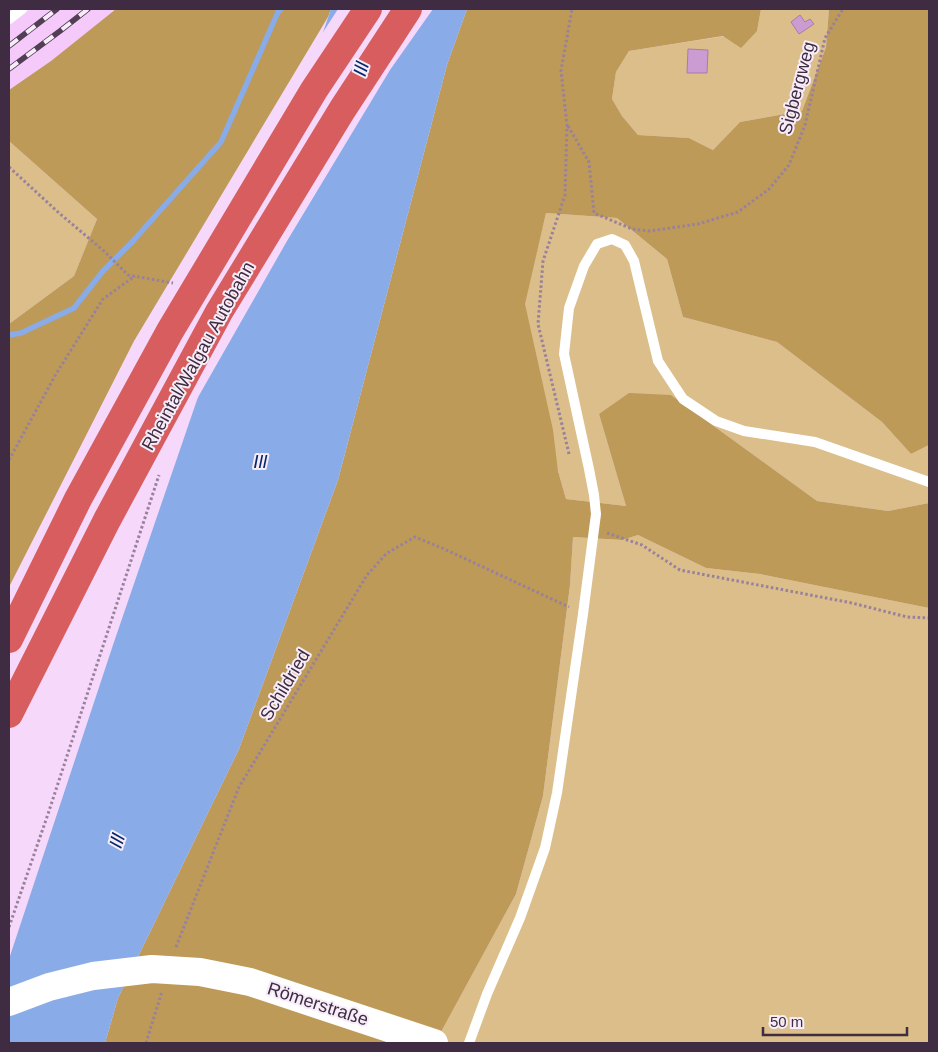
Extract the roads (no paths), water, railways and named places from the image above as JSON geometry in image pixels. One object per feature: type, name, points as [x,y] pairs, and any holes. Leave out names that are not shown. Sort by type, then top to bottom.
[{"type":"highway","name":"Rheintal/Walgau Autobahn","points":[[9,639],[78,499],[170,331],[314,90],[368,9]]},
{"type":"highway","name":"Rheintal/Walgau Autobahn","points":[[9,714],[107,520],[219,312],[342,110],[408,9]]},
{"type":"main road","name":"Römerstraße","points":[[9,1002],[49,987],[93,976],[152,969],[200,972],[250,982],[434,1043]]},
{"type":"lane","points":[[9,20],[22,9]]},
{"type":"lane","points":[[469,1043],[520,918],[545,848],[557,793],[596,514],[594,495],[564,354],[569,308],[584,266],[597,244],[612,239],[625,245],[634,261],[658,361],[683,399],[716,422],[744,431],[815,442],[929,482]]},
{"type":"water","name":"Ill","points":[[331,9],[467,9],[447,65],[338,480],[239,749],[118,998],[105,1043],[9,1043],[9,959],[113,645]]},
{"type":"waterway","points":[[9,335],[21,333],[74,308],[103,271],[133,241],[221,142],[278,12],[281,9]]},
{"type":"railway","points":[[9,46],[57,9]]},
{"type":"railway","points":[[9,69],[88,9]]}]
